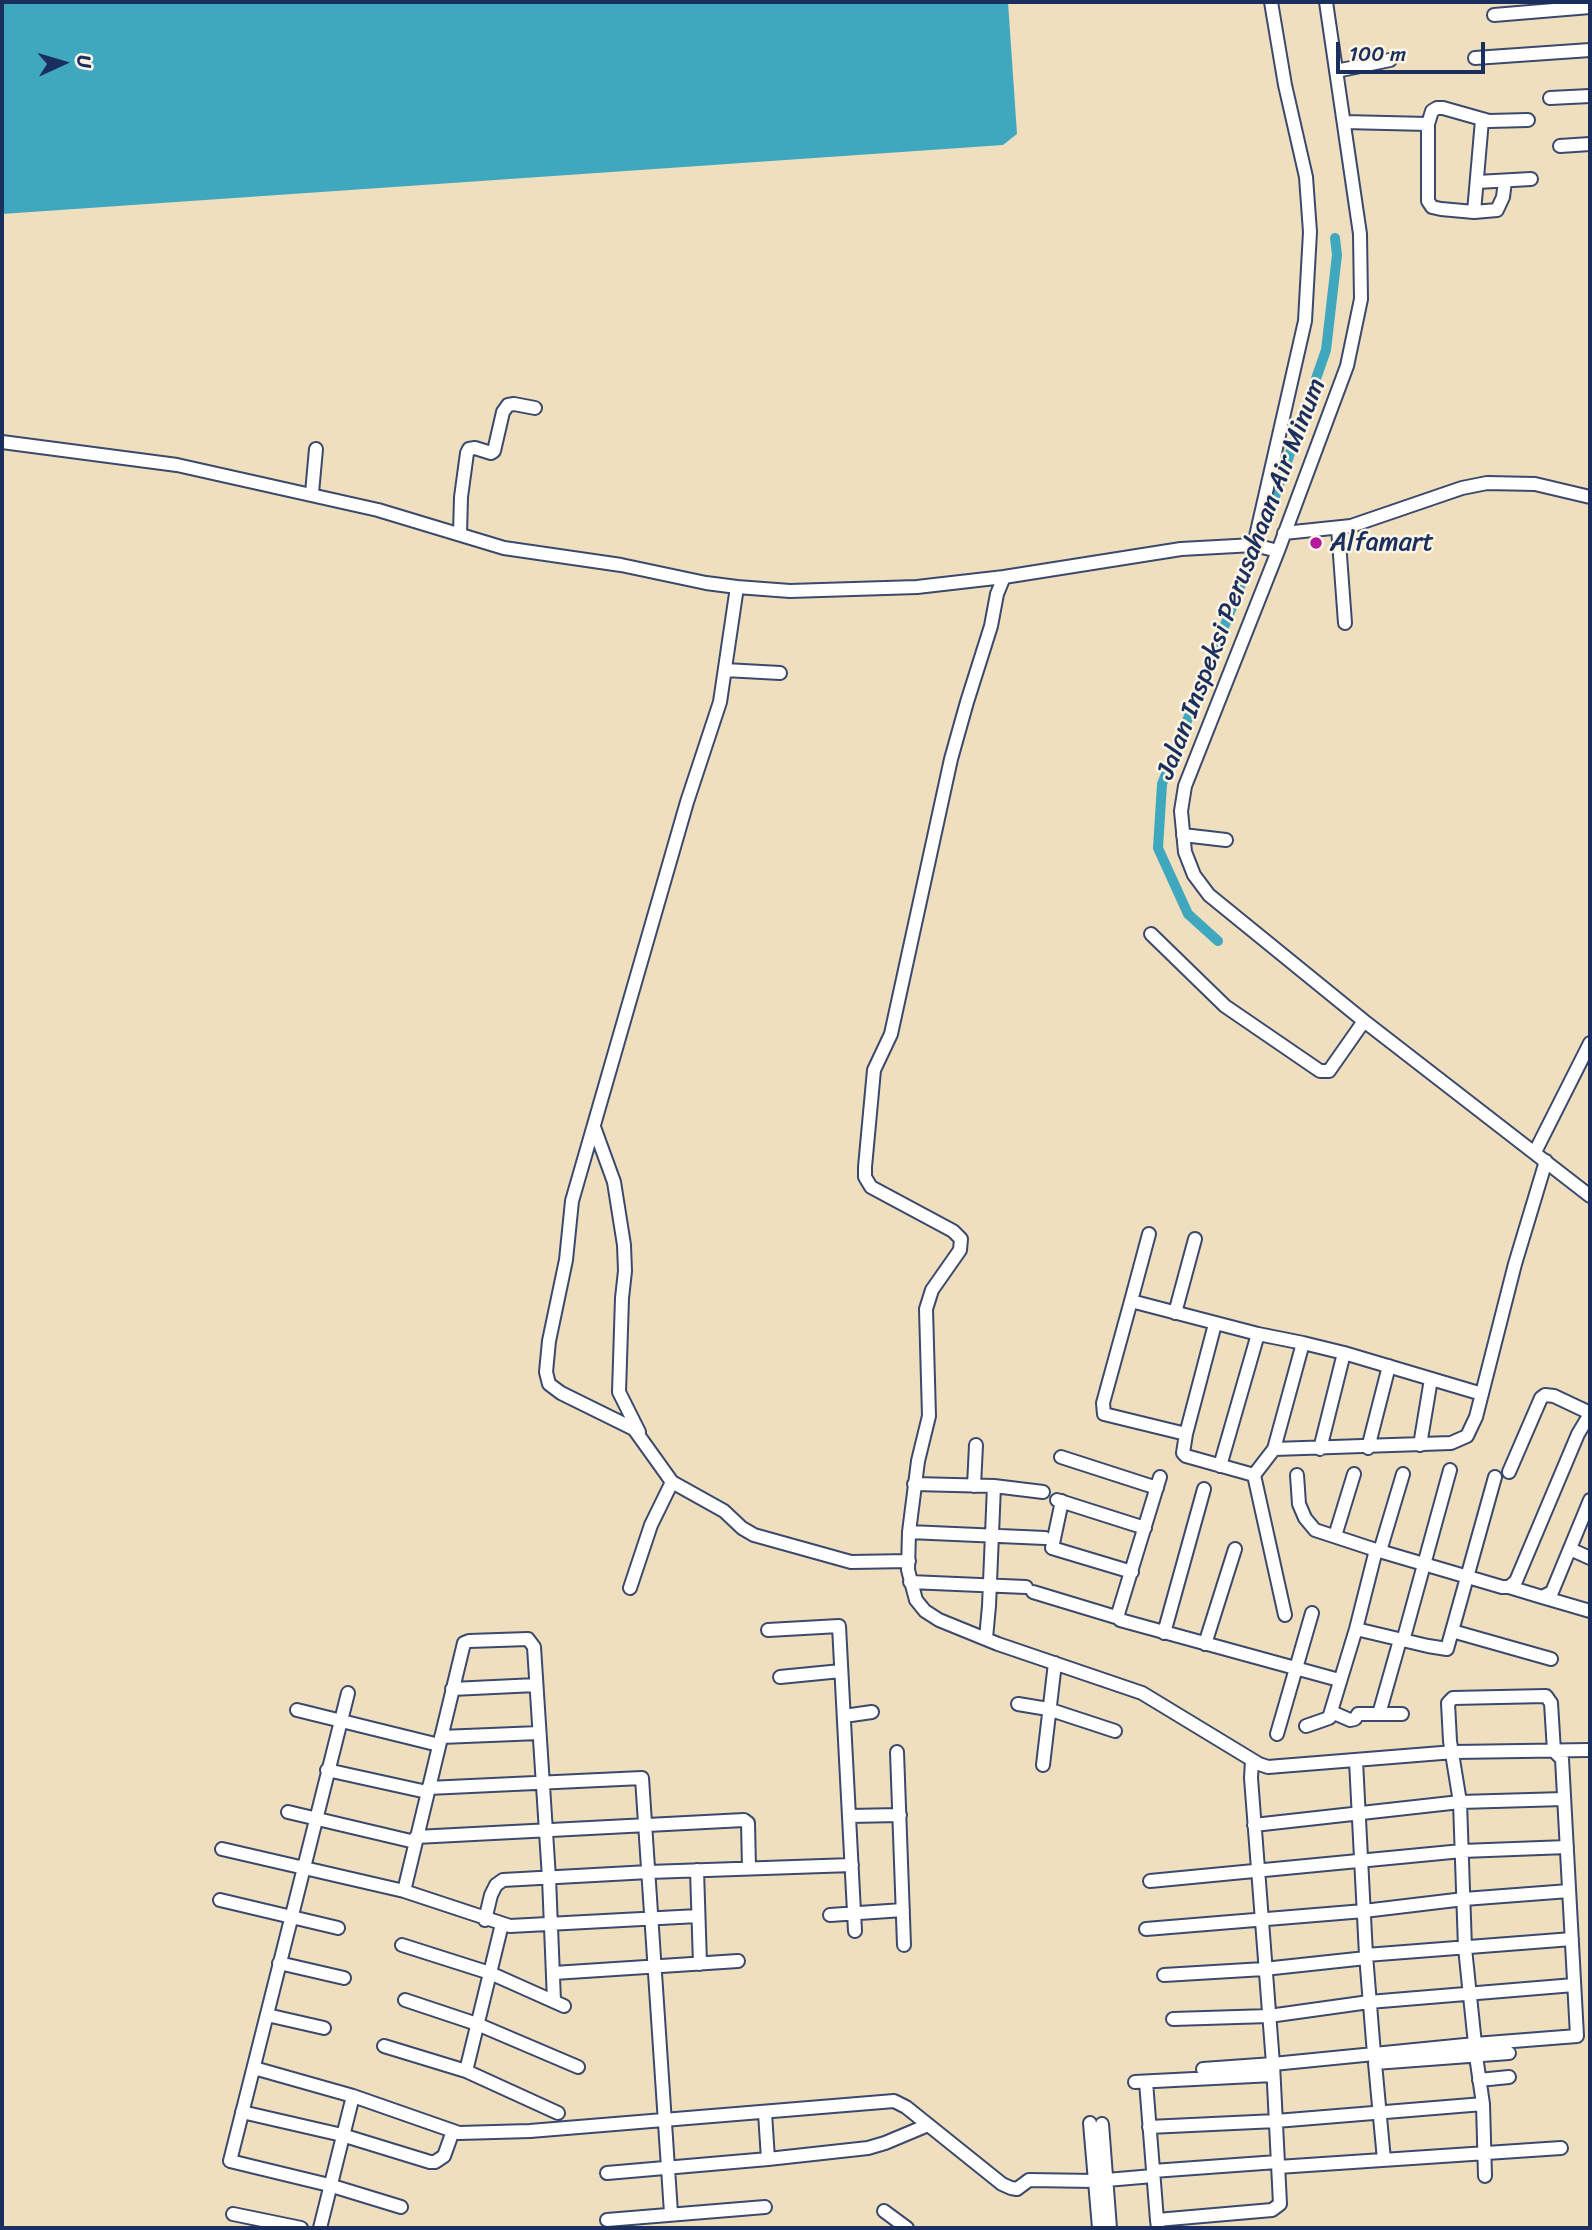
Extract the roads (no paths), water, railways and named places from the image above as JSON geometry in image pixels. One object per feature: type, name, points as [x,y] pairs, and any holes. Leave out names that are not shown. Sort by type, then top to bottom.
[{"type":"street","points":[[1254,545],[1305,321],[1310,232],[1306,177],[1284,85],[1271,2]]},
{"type":"street","name":"Jalan Inspeksi Perusahaan Air Minum","points":[[1326,2],[1360,234],[1362,299],[1347,366],[1278,551],[1185,786],[1181,811],[1185,852],[1194,875],[1209,895],[1364,1021],[1590,1196]]},
{"type":"street","points":[[1494,15],[1590,7]]},
{"type":"street","points":[[1475,58],[1590,50]]},
{"type":"street","points":[[1336,71],[1390,60]]},
{"type":"street","points":[[1550,98],[1590,96]]},
{"type":"street","points":[[1504,181],[1503,197],[1497,210],[1474,212],[1441,209],[1431,205],[1428,201],[1428,124],[1432,111],[1437,108],[1482,120],[1528,120]]},
{"type":"street","points":[[1474,212],[1482,120]]},
{"type":"street","points":[[1344,122],[1428,124]]},
{"type":"street","points":[[1560,146],[1590,144]]},
{"type":"street","points":[[1477,181],[1531,178]]},
{"type":"street","points":[[460,534],[461,497],[469,449],[494,452],[502,412],[508,405],[535,408]]},
{"type":"street","points":[[2,442],[145,459],[312,494],[418,520],[504,548],[621,565],[737,587],[832,591],[917,587],[1004,577],[1181,549],[1254,545],[1278,551]]},
{"type":"street","points":[[312,494],[316,449]]},
{"type":"street","points":[[1284,533],[1338,528],[1473,485],[1535,484],[1590,497]]},
{"type":"street","points":[[1338,528],[1346,623]]},
{"type":"street","points":[[1004,577],[951,759],[891,1034],[874,1070],[865,1167],[867,1182],[876,1191],[953,1231],[961,1238],[960,1250],[932,1290],[926,1309],[929,1416],[914,1484],[909,1532],[910,1582],[916,1600],[925,1611],[939,1620],[1142,1693],[1252,1760],[1271,1767],[1454,1752],[1590,1750]]},
{"type":"street","points":[[640,1436],[625,1424],[561,1393],[549,1384],[545,1372],[566,1260],[572,1201],[687,802],[720,702],[737,587]]},
{"type":"street","points":[[725,670],[780,673]]},
{"type":"street","points":[[1183,835],[1226,840]]},
{"type":"street","points":[[1151,934],[1225,1006],[1320,1071],[1328,1071],[1364,1021]]},
{"type":"street","points":[[1535,1152],[1590,1043]]},
{"type":"street","points":[[594,1127],[614,1182],[624,1245],[619,1392],[640,1436],[672,1482],[724,1511],[742,1528],[763,1538],[851,1562],[909,1560]]},
{"type":"street","points":[[1274,1450],[1420,1446],[1451,1443],[1467,1436],[1476,1418],[1515,1264],[1546,1161]]},
{"type":"street","points":[[1149,1234],[1103,1403],[1104,1414],[1186,1434]]},
{"type":"street","points":[[1175,1313],[1195,1240]]},
{"type":"street","points":[[1131,1301],[1215,1324],[1344,1353],[1482,1394]]},
{"type":"street","points":[[1215,1324],[1182,1448],[1186,1456],[1254,1475]]},
{"type":"street","points":[[1220,1466],[1258,1334]]},
{"type":"street","points":[[1254,1475],[1274,1450],[1303,1343]]},
{"type":"street","points":[[1320,1449],[1344,1353]]},
{"type":"street","points":[[1368,1448],[1389,1366]]},
{"type":"street","points":[[1420,1446],[1431,1379]]},
{"type":"street","points":[[1509,1472],[1541,1398],[1545,1395],[1554,1396],[1590,1413],[1578,1434],[1516,1580],[1509,1587]]},
{"type":"street","points":[[974,1486],[976,1445]]},
{"type":"street","points":[[1060,1457],[1159,1483],[1119,1618]]},
{"type":"street","points":[[1379,1714],[1450,1470]]},
{"type":"street","points":[[1335,1536],[1354,1474]]},
{"type":"street","points":[[1329,1718],[1403,1474]]},
{"type":"street","points":[[1254,1475],[1285,1615]]},
{"type":"street","points":[[1297,1475],[1297,1491],[1305,1518],[1315,1530],[1378,1551],[1590,1611]]},
{"type":"street","points":[[1356,1629],[1447,1649],[1496,1477]]},
{"type":"street","points":[[630,1588],[651,1525],[672,1482]]},
{"type":"street","points":[[914,1484],[994,1486],[1043,1492]]},
{"type":"street","points":[[986,1638],[994,1486]]},
{"type":"street","points":[[1164,1633],[1204,1489]]},
{"type":"street","points":[[1132,1572],[1052,1548],[1059,1501],[1145,1528]]},
{"type":"street","points":[[1542,1597],[1552,1592],[1589,1505]]},
{"type":"street","points":[[909,1532],[1045,1538]]},
{"type":"street","points":[[1205,1644],[1235,1549]]},
{"type":"street","points":[[1570,1549],[1590,1558]]},
{"type":"street","points":[[910,1582],[990,1585],[1029,1590],[1126,1622],[1339,1680]]},
{"type":"street","points":[[1277,1734],[1312,1613]]},
{"type":"street","points":[[768,1630],[839,1626],[855,1931]]},
{"type":"street","points":[[1452,1632],[1551,1659]]},
{"type":"street","points":[[402,1945],[490,1973],[559,2004],[554,1973],[534,1647],[528,1639],[464,1643],[404,1891]]},
{"type":"street","points":[[1043,1765],[1055,1662]]},
{"type":"street","points":[[780,1677],[841,1671]]},
{"type":"street","points":[[452,1689],[536,1685]]},
{"type":"street","points":[[348,1693],[230,2161],[329,2185],[401,2207]]},
{"type":"street","points":[[1384,2160],[1375,2063],[1475,2050],[1577,2036],[1562,1759],[1554,1751],[1551,1703],[1546,1696],[1450,1700],[1448,1707],[1460,1802],[1465,1948],[1475,2050],[1483,2104],[1485,2176]]},
{"type":"street","points":[[1017,1704],[1048,1709],[1115,1731]]},
{"type":"street","points":[[297,1710],[340,1722],[440,1741],[539,1733]]},
{"type":"street","points":[[844,1716],[872,1712]]},
{"type":"street","points":[[1306,1727],[1329,1718],[1334,1713],[1350,1720],[1358,1714],[1402,1714]]},
{"type":"street","points":[[897,1752],[904,1945]]},
{"type":"street","points":[[1252,1760],[1251,1778],[1273,2069],[1280,2204],[1272,2210],[1157,2224],[1149,2127],[1140,2082],[1273,2069],[1374,2054],[1475,2050],[1509,2053]]},
{"type":"street","points":[[1356,1761],[1374,2054]]},
{"type":"street","points":[[327,1770],[428,1790],[642,1777],[671,2213]]},
{"type":"street","points":[[1255,1825],[1460,1802],[1564,1799]]},
{"type":"street","points":[[288,1812],[415,1840],[646,1824],[746,1821],[749,1868]]},
{"type":"street","points":[[849,1816],[900,1815]]},
{"type":"street","points":[[1150,1881],[1462,1851],[1567,1847]]},
{"type":"street","points":[[222,1849],[404,1891],[485,1920],[510,1926],[551,1926],[698,1916]]},
{"type":"street","points":[[485,1920],[491,1895],[496,1885],[503,1880],[852,1865]]},
{"type":"street","points":[[697,1870],[700,1964]]},
{"type":"street","points":[[1146,1929],[1569,1891]]},
{"type":"street","points":[[220,1900],[338,1928]]},
{"type":"street","points":[[830,1914],[903,1910]]},
{"type":"street","points":[[466,2071],[502,1924]]},
{"type":"street","points":[[1164,1975],[1264,1969],[1572,1939]]},
{"type":"street","points":[[554,1973],[738,1961]]},
{"type":"street","points":[[279,1964],[344,1978]]},
{"type":"street","points":[[1173,2019],[1269,2017],[1369,2002],[1574,1985]]},
{"type":"street","points":[[405,2000],[477,2024],[578,2067]]},
{"type":"street","points":[[267,2015],[324,2028]]},
{"type":"street","points":[[384,2046],[466,2071],[558,2113]]},
{"type":"street","points":[[254,2068],[353,2096],[459,2133],[530,2132],[894,2101],[906,2107],[1002,2184],[1017,2189],[1029,2180],[1101,2180],[1153,2173],[1277,2164],[1483,2155],[1561,2148]]},
{"type":"street","points":[[1203,2069],[1273,2069]]},
{"type":"street","points":[[1479,2080],[1509,2077]]},
{"type":"street","points":[[320,2228],[353,2096]]},
{"type":"street","points":[[1149,2127],[1276,2121],[1483,2104]]},
{"type":"street","points":[[242,2112],[342,2135],[435,2162],[448,2151],[453,2132]]},
{"type":"street","points":[[765,2113],[768,2159]]},
{"type":"street","points":[[1096,2123],[1101,2180],[1110,2228]]},
{"type":"street","points":[[607,2173],[868,2148],[928,2125]]},
{"type":"street","points":[[1099,2228],[1101,2180]]},
{"type":"street","points":[[607,2220],[765,2207]]},
{"type":"street","points":[[884,2211],[907,2228]]},
{"type":"street","points":[[233,2214],[300,2228]]},
{"type":"water","points":[[2,2],[1008,2],[1017,134],[1003,145],[2,214]]},
{"type":"waterway","points":[[1264,528],[1326,350],[1337,255],[1335,238]]},
{"type":"waterway","points":[[1218,941],[1188,914],[1158,848],[1162,784],[1253,554]]},
{"type":"place","name":"Alfamart","points":[[1316,543]]}]
